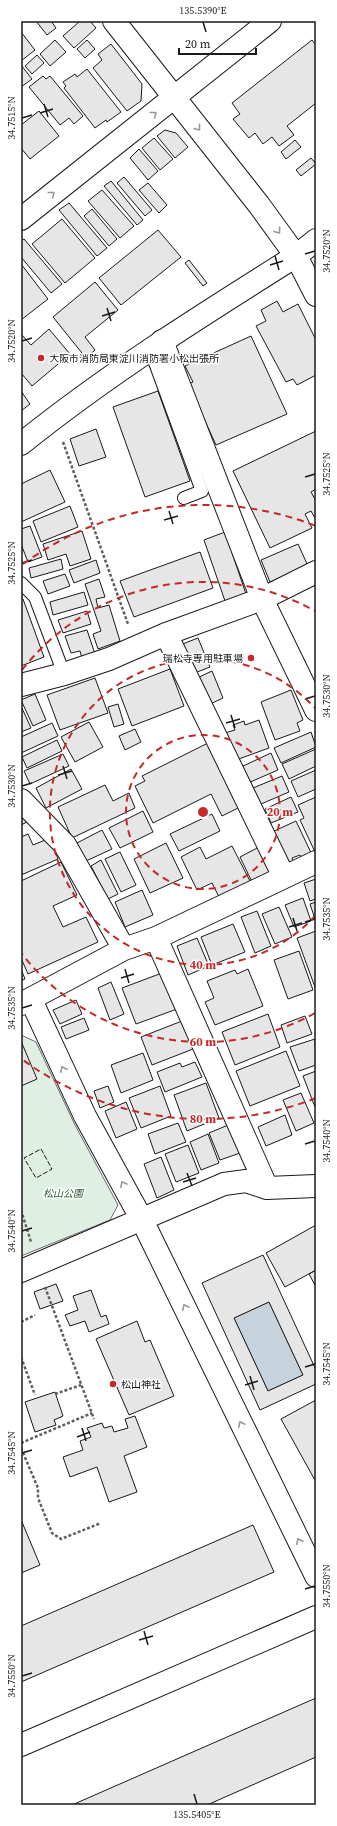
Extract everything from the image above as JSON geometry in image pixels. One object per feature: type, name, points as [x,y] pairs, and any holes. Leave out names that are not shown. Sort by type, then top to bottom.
[{"type":"street","points":[[114,21],[296,256],[316,295]]},
{"type":"street","points":[[21,219],[270,21]]},
{"type":"street","points":[[21,444],[54,418],[156,345],[296,256],[316,240]]},
{"type":"street","points":[[156,345],[262,598],[316,710]]},
{"type":"street","points":[[21,685],[64,674],[109,659],[166,634],[262,598],[316,572]]},
{"type":"street","points":[[166,634],[284,877]]},
{"type":"street","points":[[21,800],[65,845],[124,949]]},
{"type":"street","points":[[316,862],[156,938],[124,949],[26,1002],[85,1116],[142,1218],[316,1576]]},
{"type":"street","points":[[156,938],[267,1188]]},
{"type":"street","points":[[21,1271],[224,1184],[246,1181],[267,1188],[316,1186]]},
{"type":"street","points":[[21,1745],[316,1617]]},
{"type":"lane","points":[[156,345],[202,491],[184,498]]},
{"type":"lane","points":[[21,583],[35,597],[64,674]]},
{"type":"path","points":[[54,418],[136,647]]},
{"type":"path","points":[[43,1281],[94,1419]]},
{"type":"path","points":[[21,1322],[35,1315]]},
{"type":"path","points":[[21,1357],[35,1395]]},
{"type":"path","points":[[55,1394],[82,1385]]},
{"type":"path","points":[[21,1443],[92,1413]]},
{"type":"path","points":[[21,1448],[38,1488],[38,1498],[52,1533],[61,1539],[101,1523]]},
{"type":"green space","name":"松山公園","points":[[21,1035],[36,1042],[75,1125],[118,1205],[110,1220],[21,1256]]},
{"type":"shaded area","points":[[269,1302],[303,1375],[268,1391],[234,1318]]},
{"type":"building","points":[[36,21],[51,21],[56,28],[47,35]]},
{"type":"building","points":[[80,21],[90,21],[96,28],[74,48],[63,36]]},
{"type":"building","points":[[21,32],[35,50],[21,61]]},
{"type":"building","points":[[55,40],[66,52],[50,66],[40,54]]},
{"type":"building","points":[[87,40],[95,49],[85,58],[77,49]]},
{"type":"building","points":[[312,40],[316,45],[316,103],[287,126],[294,135],[279,146],[272,137],[263,144],[255,133],[249,138],[233,119],[240,114],[232,103]]},
{"type":"building","points":[[111,44],[142,84],[141,101],[127,111],[93,68],[102,60],[98,54]]},
{"type":"building","points":[[37,55],[44,63],[32,74],[25,66]]},
{"type":"building","points":[[21,65],[32,79],[21,87]]},
{"type":"building","points":[[87,69],[121,112],[95,128],[64,88],[66,86],[63,82],[75,74],[77,77]]},
{"type":"building","points":[[43,76],[46,79],[50,76],[83,116],[74,124],[69,118],[60,125],[29,87]]},
{"type":"building","points":[[39,111],[59,136],[30,159],[21,148],[21,125]]},
{"type":"building","points":[[165,130],[176,133],[188,147],[175,158],[157,136]]},
{"type":"building","points":[[154,138],[173,159],[160,170],[142,148]]},
{"type":"building","points":[[295,140],[301,147],[286,159],[281,152]]},
{"type":"building","points":[[139,149],[158,171],[148,180],[130,158]]},
{"type":"building","points":[[311,158],[316,164],[301,176],[296,170]]},
{"type":"building","points":[[124,177],[152,210],[145,216],[117,183]]},
{"type":"building","points":[[111,181],[143,220],[137,225],[104,186]]},
{"type":"building","points":[[148,183],[167,205],[159,213],[139,190]]},
{"type":"building","points":[[102,190],[134,226],[120,238],[88,201]]},
{"type":"building","points":[[69,203],[107,248],[97,256],[59,210]]},
{"type":"building","points":[[92,209],[117,239],[109,246],[84,216]]},
{"type":"building","points":[[62,219],[95,258],[65,283],[32,244]]},
{"type":"building","points":[[158,230],[181,257],[121,305],[99,278]]},
{"type":"building","points":[[24,239],[62,284],[51,293],[21,257],[21,241]]},
{"type":"building","points":[[189,260],[207,283],[203,286],[185,263]]},
{"type":"building","points":[[21,264],[48,299],[21,320]]},
{"type":"building","points":[[95,282],[118,310],[85,337],[95,350],[86,358],[53,317]]},
{"type":"building","points":[[277,301],[283,312],[298,304],[316,340],[316,375],[297,385],[293,379],[286,382],[256,326],[266,321],[261,310]]},
{"type":"building","points":[[49,329],[70,354],[32,386],[21,373],[21,334],[31,345]]},
{"type":"building","points":[[251,336],[287,414],[216,445],[188,384],[193,382],[185,366]]},
{"type":"building","points":[[21,391],[30,404],[21,411]]},
{"type":"building","points":[[158,391],[190,481],[145,497],[113,407]]},
{"type":"building","points":[[96,429],[106,457],[79,466],[70,439]]},
{"type":"building","points":[[316,431],[316,489],[311,492],[316,501],[316,520],[311,511],[305,514],[312,528],[270,548],[233,471]]},
{"type":"building","points":[[50,470],[65,502],[21,522],[21,484]]},
{"type":"building","points":[[70,506],[78,527],[41,542],[33,521]]},
{"type":"building","points":[[30,526],[42,557],[28,562],[21,544],[21,529]]},
{"type":"building","points":[[82,531],[91,559],[70,566],[66,554],[48,560],[43,544]]},
{"type":"building","points":[[225,532],[246,594],[225,601],[204,540]]},
{"type":"building","points":[[298,544],[308,566],[270,582],[261,560]]},
{"type":"building","points":[[200,552],[213,588],[134,617],[120,581]]},
{"type":"building","points":[[61,559],[63,569],[31,578],[29,568]]},
{"type":"building","points":[[96,560],[100,573],[74,583],[69,570]]},
{"type":"building","points":[[65,574],[70,586],[48,594],[43,581]]},
{"type":"building","points":[[99,579],[105,597],[96,599],[98,608],[109,605],[120,641],[98,649],[93,634],[101,631],[85,584]]},
{"type":"building","points":[[84,592],[88,605],[53,615],[50,602]]},
{"type":"building","points":[[23,599],[44,657],[21,666],[21,600]]},
{"type":"building","points":[[87,611],[91,624],[63,633],[58,620]]},
{"type":"building","points":[[87,630],[95,654],[82,658],[80,651],[71,653],[65,636]]},
{"type":"building","points":[[198,638],[210,667],[192,674],[180,645]]},
{"type":"building","points":[[170,669],[184,706],[132,726],[118,689]]},
{"type":"building","points":[[212,671],[223,698],[206,706],[195,679]]},
{"type":"building","points":[[95,678],[108,713],[60,730],[47,695]]},
{"type":"building","points":[[291,690],[303,720],[297,723],[300,731],[275,740],[261,702]]},
{"type":"building","points":[[35,694],[46,720],[33,726],[21,700]]},
{"type":"building","points":[[118,704],[124,724],[114,727],[108,707]]},
{"type":"building","points":[[21,706],[31,728],[21,732]]},
{"type":"building","points":[[259,720],[269,748],[236,760],[225,733],[235,730],[233,725],[244,721],[245,725]]},
{"type":"building","points":[[89,722],[103,747],[75,762],[61,737]]},
{"type":"building","points":[[52,723],[58,736],[21,753],[21,737]]},
{"type":"building","points":[[135,729],[141,742],[125,750],[119,736]]},
{"type":"building","points":[[311,732],[316,747],[281,763],[274,748]]},
{"type":"building","points":[[57,740],[62,751],[27,768],[22,757]]},
{"type":"building","points":[[208,743],[240,807],[222,816],[211,794],[153,823],[135,786],[145,781],[142,776]]},
{"type":"building","points":[[316,749],[316,766],[289,779],[282,764]]},
{"type":"building","points":[[271,753],[278,770],[248,783],[241,767]]},
{"type":"building","points":[[63,754],[69,766],[30,784],[24,771]]},
{"type":"building","points":[[71,769],[82,789],[46,808],[36,788]]},
{"type":"building","points":[[316,770],[316,789],[298,797],[291,781]]},
{"type":"building","points":[[282,776],[289,792],[261,804],[253,788]]},
{"type":"building","points":[[105,785],[113,801],[129,793],[135,808],[72,838],[58,807]]},
{"type":"building","points":[[291,797],[298,812],[271,823],[265,809]]},
{"type":"building","points":[[316,797],[315,852],[300,820],[304,818],[298,805]]},
{"type":"building","points":[[21,809],[31,820],[21,825]]},
{"type":"building","points":[[143,811],[153,832],[120,848],[109,828]]},
{"type":"building","points":[[212,814],[220,831],[179,851],[170,834]]},
{"type":"building","points":[[296,821],[313,857],[303,861],[300,855],[292,858],[295,865],[289,868],[272,832]]},
{"type":"building","points":[[102,830],[112,849],[86,861],[77,843]]},
{"type":"building","points":[[28,834],[33,845],[50,838],[58,859],[21,875],[21,837]]},
{"type":"building","points":[[166,843],[183,878],[150,893],[134,859]]},
{"type":"building","points":[[232,846],[251,883],[220,899],[212,883],[197,890],[181,857],[200,847],[206,859]]},
{"type":"building","points":[[259,847],[272,872],[252,882],[240,857]]},
{"type":"building","points":[[120,852],[136,885],[121,892],[105,859]]},
{"type":"building","points":[[101,860],[118,894],[108,899],[91,866]]},
{"type":"building","points":[[61,862],[77,895],[53,906],[63,927],[86,917],[98,942],[28,974],[21,958],[21,881]]},
{"type":"building","points":[[316,879],[316,899],[310,901],[304,883]]},
{"type":"building","points":[[142,890],[153,915],[125,927],[115,902]]},
{"type":"building","points":[[303,898],[311,921],[294,927],[285,905]]},
{"type":"building","points":[[316,902],[316,922],[310,904]]},
{"type":"building","points":[[279,907],[292,937],[275,944],[262,914]]},
{"type":"building","points":[[257,911],[271,946],[255,953],[241,917]]},
{"type":"building","points":[[233,924],[245,952],[212,965],[201,937]]},
{"type":"building","points":[[316,931],[316,990],[297,938]]},
{"type":"building","points":[[197,938],[209,966],[188,975],[177,946]]},
{"type":"building","points":[[299,951],[313,990],[288,999],[274,960]]},
{"type":"building","points":[[21,969],[25,979],[21,981]]},
{"type":"building","points":[[248,969],[263,1006],[215,1025],[205,1002],[214,998],[207,981],[235,970],[237,974]]},
{"type":"building","points":[[162,973],[177,1009],[136,1024],[122,988]]},
{"type":"building","points":[[111,982],[124,1014],[110,1020],[98,988]]},
{"type":"building","points":[[76,1000],[82,1014],[60,1024],[53,1010]]},
{"type":"building","points":[[268,1014],[280,1047],[235,1065],[222,1032]]},
{"type":"building","points":[[305,1016],[312,1034],[287,1043],[281,1025]]},
{"type":"building","points":[[84,1018],[89,1030],[66,1039],[61,1027]]},
{"type":"building","points":[[182,1021],[193,1049],[152,1065],[141,1037]]},
{"type":"building","points":[[315,1039],[316,1065],[299,1071],[290,1047]]},
{"type":"building","points":[[21,1041],[37,1079],[21,1086]]},
{"type":"building","points":[[286,1051],[300,1086],[250,1106],[236,1071]]},
{"type":"building","points":[[143,1053],[153,1080],[121,1093],[111,1065]]},
{"type":"building","points":[[195,1062],[202,1077],[165,1092],[157,1072],[180,1063],[182,1067]]},
{"type":"building","points":[[316,1071],[316,1106],[315,1107],[303,1076]]},
{"type":"building","points":[[206,1083],[219,1118],[187,1131],[174,1095]]},
{"type":"building","points":[[108,1086],[114,1102],[100,1108],[94,1091]]},
{"type":"building","points":[[160,1086],[171,1116],[141,1128],[129,1098]]},
{"type":"building","points":[[301,1093],[314,1123],[296,1131],[283,1100]]},
{"type":"building","points":[[126,1102],[137,1129],[116,1138],[105,1111]]},
{"type":"building","points":[[285,1115],[292,1135],[266,1146],[258,1127]]},
{"type":"building","points":[[178,1123],[186,1142],[155,1154],[148,1134]]},
{"type":"building","points":[[233,1123],[243,1152],[220,1160],[209,1133]]},
{"type":"building","points":[[208,1134],[219,1163],[201,1170],[190,1142]]},
{"type":"building","points":[[188,1145],[199,1173],[176,1182],[165,1154]]},
{"type":"building","points":[[161,1157],[174,1190],[157,1198],[144,1164]]},
{"type":"building","points":[[316,1225],[316,1270],[285,1287],[266,1253]]},
{"type":"building","points":[[263,1255],[316,1370],[316,1384],[260,1410],[202,1283]],"holes":[[[269,1302],[303,1375],[268,1391],[234,1318]]]},
{"type":"building","points":[[316,1270],[316,1287],[309,1274]]},
{"type":"building","points":[[56,1284],[63,1301],[40,1309],[34,1292]]},
{"type":"building","points":[[91,1290],[101,1317],[106,1315],[109,1324],[89,1332],[85,1321],[70,1326],[65,1315],[78,1310],[73,1296]]},
{"type":"building","points":[[137,1321],[145,1342],[150,1340],[174,1396],[129,1415],[96,1339]]},
{"type":"building","points":[[55,1392],[63,1416],[54,1420],[56,1425],[35,1432],[25,1402]]},
{"type":"building","points":[[316,1400],[316,1482],[281,1419]]},
{"type":"building","points":[[135,1416],[147,1447],[124,1456],[137,1492],[109,1502],[97,1467],[70,1477],[63,1457],[83,1450],[80,1441],[91,1437],[87,1428],[102,1423],[104,1428],[112,1426],[114,1432],[128,1428],[125,1419]]},
{"type":"building","points":[[22,1522],[40,1565],[21,1573],[21,1523]]},
{"type":"building","points":[[253,1525],[274,1572],[21,1682],[21,1626]]},
{"type":"building","points":[[316,1698],[316,1757],[207,1805],[72,1805]]},
{"type":"fence","points":[[41,1149],[52,1169],[36,1178],[24,1158],[41,1149]]},
{"type":"place","name":"大阪市消防局東淀川消防署小松出張所","points":[[41,358]]},
{"type":"place","name":"瑞松寺専用駐車場","points":[[251,658]]},
{"type":"place","name":"松山神社","points":[[113,1384]]}]
